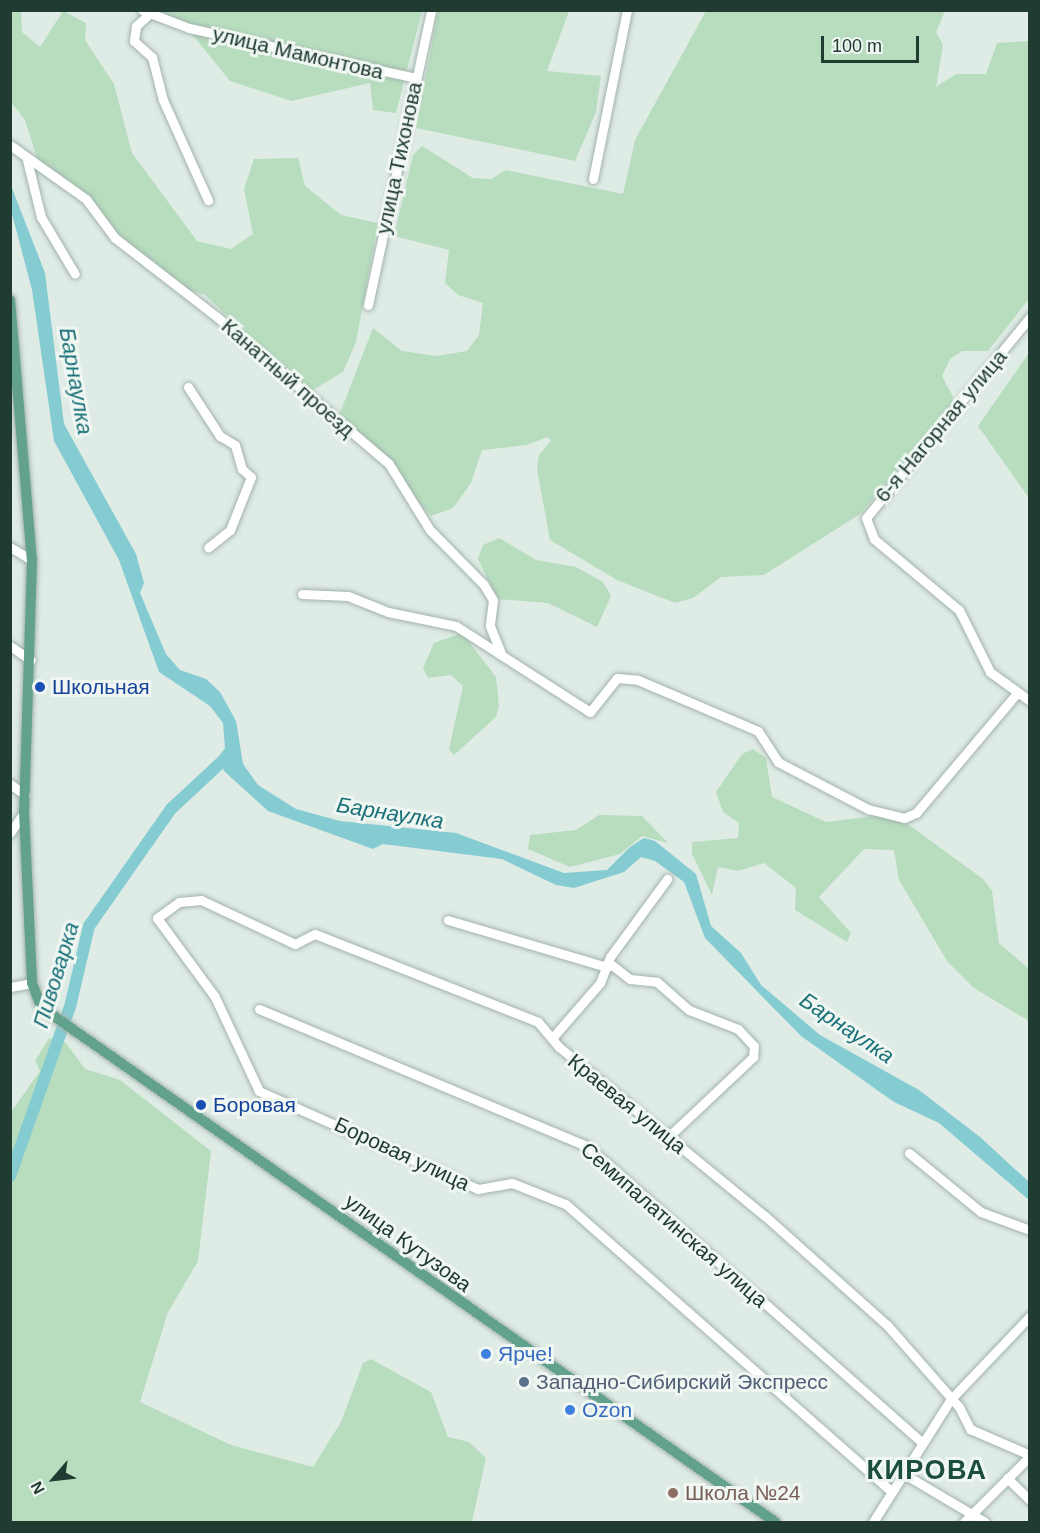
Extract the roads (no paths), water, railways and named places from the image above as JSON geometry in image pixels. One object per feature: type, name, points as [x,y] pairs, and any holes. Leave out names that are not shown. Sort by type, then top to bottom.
[{"type":"main road","points":[[10,300],[32,560],[31,660],[24,812],[32,983]]},
{"type":"main road","name":"улица Кутузова","points":[[32,983],[50,1017],[228,1134],[430,1286],[775,1522]]},
{"type":"street","name":"улица Тихонова","points":[[368,305],[431,10]]},
{"type":"street","points":[[593,179],[627,10]]},
{"type":"street","name":"улица Мамонтова","points":[[208,200],[163,100],[152,57],[134,41],[136,26],[144,13],[416,78]]},
{"type":"street","name":"Канатный проезд","points":[[10,145],[27,160],[86,199],[115,238],[389,464],[430,530],[484,585],[494,606],[490,626],[502,655]]},
{"type":"street","points":[[27,160],[41,217],[75,274]]},
{"type":"street","name":"6-я Нагорная улица","points":[[1017,693],[990,672],[958,610],[874,539],[866,518],[1029,317]]},
{"type":"street","points":[[188,387],[220,436],[235,445],[242,469],[251,477],[230,530],[208,548]]},
{"type":"street","points":[[10,547],[32,560]]},
{"type":"street","points":[[302,594],[348,596],[388,612],[456,626],[590,712],[617,678],[638,680],[758,731],[778,762],[868,809],[904,818],[916,813],[1017,693],[1029,701]]},
{"type":"street","points":[[10,646],[31,660]]},
{"type":"street","points":[[10,784],[25,795]]},
{"type":"street","points":[[10,833],[24,812]]},
{"type":"street","points":[[553,1037],[600,982],[607,964],[667,879]]},
{"type":"street","name":"Краевая улица","points":[[157,918],[179,902],[205,901],[295,944],[315,934],[515,1010],[553,1037],[667,1138],[765,1216],[887,1325],[973,1430],[1029,1455]]},
{"type":"street","name":"Боровая улица","points":[[157,918],[215,997],[259,1091],[478,1189],[512,1183],[565,1204],[891,1491]]},
{"type":"street","points":[[448,920],[607,964],[630,980],[657,982],[689,1010],[738,1029],[755,1055],[667,1138]]},
{"type":"street","points":[[10,987],[32,983]]},
{"type":"street","name":"Семипалатинская улица","points":[[260,1009],[587,1146],[921,1441]]},
{"type":"street","points":[[909,1153],[981,1212],[1029,1230]]},
{"type":"street","points":[[873,1522],[904,1474],[921,1441],[950,1400],[1029,1317]]},
{"type":"street","points":[[964,1522],[1029,1455]]},
{"type":"street","points":[[904,1474],[973,1511],[985,1522]]},
{"type":"street","points":[[1007,1479],[1029,1500]]},
{"type":"water","points":[[10,183],[45,273],[64,424],[136,554],[144,583],[140,593],[166,654],[180,670],[206,679],[220,692],[236,721],[243,764],[258,785],[296,809],[340,821],[456,833],[564,873],[607,870],[630,847],[644,838],[655,841],[696,874],[711,926],[741,953],[761,985],[820,1035],[919,1090],[980,1137],[1029,1182],[1029,1200],[939,1123],[894,1102],[801,1036],[705,938],[684,882],[655,861],[641,857],[624,872],[574,888],[556,885],[502,859],[383,844],[373,849],[268,811],[225,772],[217,759],[225,748],[223,723],[210,706],[159,672],[119,560],[54,441],[32,290],[11,210]]},
{"type":"waterway","name":"Пивоварка","points":[[10,1176],[70,1007],[89,926],[171,809],[229,755]]},
{"type":"place","name":"Школьная","points":[[40,687]]},
{"type":"place","name":"Боровая","points":[[201,1105]]},
{"type":"place","name":"Ярче!","points":[[486,1354]]},
{"type":"place","name":"Западно-Сибирский Экспресс","points":[[524,1382]]},
{"type":"place","name":"Ozon","points":[[570,1410]]},
{"type":"place","name":"Школа №24","points":[[673,1493]]},
{"type":"district","name":"КИРОВА","points":[[927,1471]]},
{"type":"water label","name":"Барнаулка","points":[[76,381]]},
{"type":"water label","name":"Барнаулка","points":[[390,813]]},
{"type":"water label","name":"Барнаулка","points":[[847,1028]]}]
